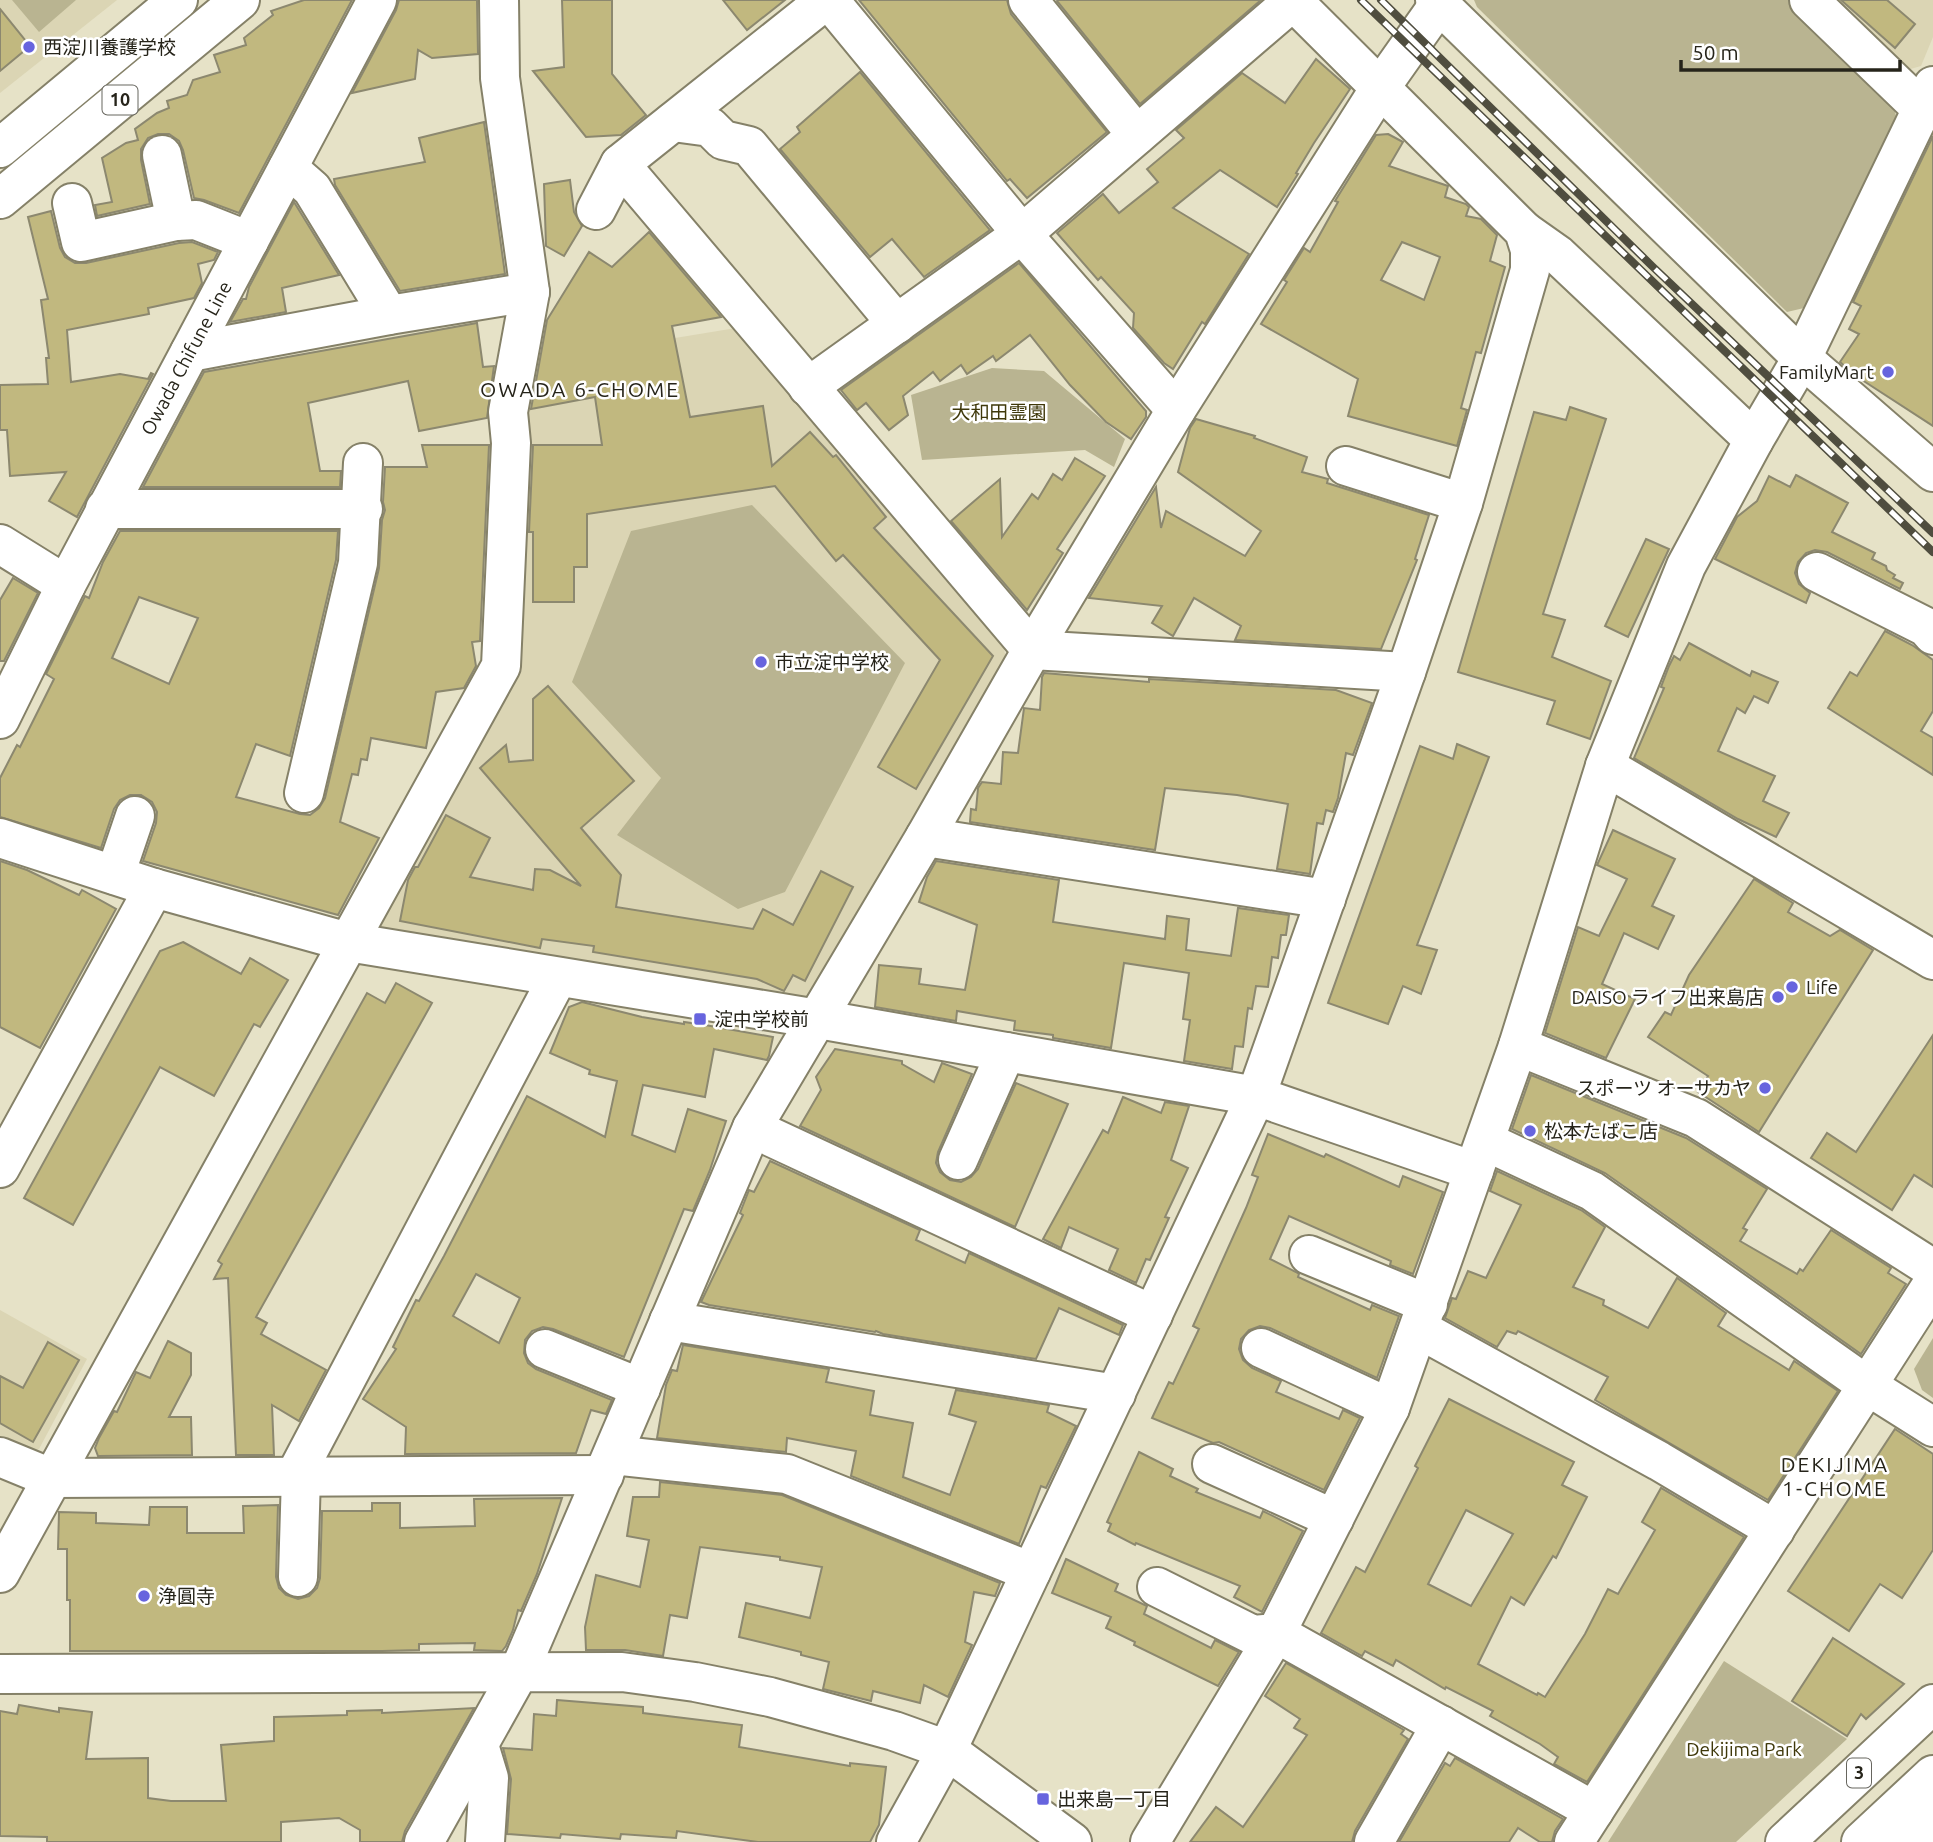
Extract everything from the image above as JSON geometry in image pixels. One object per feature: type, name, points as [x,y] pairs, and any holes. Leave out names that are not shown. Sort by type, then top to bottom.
[{"type":"main road","name":"10","points":[[0,148],[178,0]]},
{"type":"main road","name":"10","points":[[0,199],[240,0]]},
{"type":"main road","name":"Owada Chifune Line","points":[[0,719],[10,676],[66,584],[377,0]]},
{"type":"main road","points":[[0,1573],[501,666],[510,443],[508,412],[530,292],[500,78],[499,0]]},
{"type":"main road","points":[[596,210],[620,164],[827,0],[1022,234],[1176,410]]},
{"type":"main road","points":[[1028,0],[1137,135]]},
{"type":"main road","points":[[1150,1842],[1276,1633],[1390,1408],[1518,1046],[1605,766],[1686,566],[1802,358],[1928,98],[1809,0]]},
{"type":"main road","points":[[808,387],[1022,234],[1292,1],[1524,231],[1558,255],[1754,440]]},
{"type":"main road","points":[[424,1842],[518,1674],[752,1128],[1176,410],[1380,88],[1439,1],[1802,358],[1933,472]]},
{"type":"main road","points":[[673,122],[710,127],[723,140],[749,146],[897,324]]},
{"type":"main road","points":[[162,155],[176,220]]},
{"type":"main road","points":[[620,164],[1032,650],[1406,672]]},
{"type":"main road","points":[[288,168],[312,189],[389,315]]},
{"type":"main road","points":[[72,202],[81,243],[176,220],[196,220],[249,241]]},
{"type":"main road","points":[[896,1842],[947,1750],[1256,1096],[1463,503],[1530,270],[1530,250],[1524,231]]},
{"type":"main road","points":[[190,352],[530,292]]},
{"type":"main road","points":[[304,793],[358,563],[363,509],[363,463]]},
{"type":"main road","points":[[1346,466],[1463,503]]},
{"type":"main road","points":[[105,509],[363,509]]},
{"type":"main road","points":[[0,544],[66,584]]},
{"type":"main road","points":[[1817,572],[1926,627],[1933,635]]},
{"type":"main road","points":[[1605,766],[1862,907],[1933,960]]},
{"type":"main road","points":[[115,875],[135,816]]},
{"type":"main road","points":[[925,837],[1326,899]]},
{"type":"main road","points":[[0,838],[154,888],[348,942],[818,1019],[1256,1096],[1480,1156],[1592,1191],[1868,1386],[1933,1427]]},
{"type":"main road","points":[[0,1168],[154,888]]},
{"type":"main road","points":[[298,1577],[298,1476],[558,977]]},
{"type":"main road","points":[[1518,1046],[1696,1118],[1933,1269]]},
{"type":"main road","points":[[958,1160],[1006,1052]]},
{"type":"main road","points":[[752,1128],[1153,1315]]},
{"type":"main road","points":[[1309,1255],[1423,1317],[1775,1530]]},
{"type":"main road","points":[[1157,1587],[1253,1635],[1276,1633],[1441,1725],[1584,1826],[1933,1283]]},
{"type":"main road","points":[[669,1321],[1116,1394]]},
{"type":"main road","points":[[1261,1348],[1390,1408]]},
{"type":"main road","points":[[545,1349],[641,1388]]},
{"type":"main road","points":[[0,1457],[51,1478],[298,1476],[609,1465],[787,1474],[1031,1572]]},
{"type":"main road","points":[[1212,1464],[1334,1519]]},
{"type":"main road","points":[[0,1674],[622,1672],[695,1682],[770,1697],[894,1731],[947,1750],[1072,1842]]},
{"type":"main road","name":"3","points":[[1785,1842],[1933,1703]]},
{"type":"main road","points":[[1374,1842],[1441,1725]]},
{"type":"main road","points":[[479,1745],[489,1778],[485,1842]]},
{"type":"main road","points":[[1861,1842],[1933,1775]]},
{"type":"main road","points":[[1906,1842],[1933,1817]]},
{"type":"shaded area","name":"西淀川養護学校","points":[[0,0],[117,0],[0,93]]},
{"type":"shaded area","points":[[1826,0],[1933,0],[1933,37],[1921,66],[1900,72]]},
{"type":"shaded area","name":"市立淀中学校","points":[[742,327],[1003,645],[1006,658],[818,992],[797,999],[386,935],[378,920],[517,665],[522,357],[583,347],[596,351]]},
{"type":"shaded area","points":[[0,1310],[87,1359],[39,1449],[30,1452],[0,1438]]},
{"type":"green space","points":[[12,0],[76,0],[39,32]]},
{"type":"green space","points":[[1474,0],[1789,0],[1893,102],[1896,116],[1804,308],[1787,312],[1477,7]]},
{"type":"green space","name":"大和田霊園","points":[[992,368],[1044,371],[1125,439],[1114,467],[1085,450],[922,460],[911,395]]},
{"type":"green space","points":[[752,505],[905,663],[785,892],[738,909],[617,835],[661,778],[572,682],[631,531]]},
{"type":"green space","points":[[1933,1338],[1933,1398],[1922,1390],[1914,1369]]},
{"type":"green space","name":"Dekijima Park","points":[[1724,1661],[1847,1739],[1736,1842],[1608,1842]]},
{"type":"building","points":[[304,0],[352,0],[239,213],[194,198],[179,141],[169,134],[158,134],[148,138],[141,149],[150,204],[97,216],[95,205],[112,202],[102,158],[126,143],[138,140],[135,129],[169,108],[167,101],[187,95],[193,80],[220,72],[214,55],[246,45],[244,38],[273,15],[271,11]]},
{"type":"building","points":[[399,0],[477,0],[478,54],[432,58],[418,50],[415,79],[352,93],[396,10]]},
{"type":"building","points":[[562,0],[612,0],[612,74],[646,115],[621,135],[586,137],[533,71],[564,67]]},
{"type":"building","points":[[723,0],[785,0],[747,30]]},
{"type":"building","points":[[859,0],[1007,0],[1011,14],[1107,132],[1027,198],[1010,179],[1007,181]]},
{"type":"building","points":[[1058,0],[1261,0],[1140,104]]},
{"type":"building","points":[[1841,0],[1887,0],[1915,24],[1895,48]]},
{"type":"building","points":[[0,9],[30,46],[0,71]]},
{"type":"building","points":[[1316,59],[1350,89],[1314,143],[1277,207],[1220,170],[1173,208],[1249,254],[1173,369],[1164,363],[1133,328],[1134,313],[1101,277],[1098,280],[1057,233],[1103,194],[1119,213],[1158,182],[1147,169],[1184,138],[1176,130],[1242,73],[1285,103]]},
{"type":"building","points":[[860,72],[990,230],[924,277],[892,239],[870,257],[780,149],[800,132],[797,127]]},
{"type":"building","points":[[484,122],[505,274],[400,291],[335,185],[334,179],[425,162],[419,138]]},
{"type":"building","points":[[1388,134],[1403,142],[1389,166],[1448,186],[1445,197],[1466,204],[1469,207],[1466,216],[1481,219],[1497,235],[1490,261],[1505,267],[1481,353],[1476,352],[1461,408],[1467,410],[1457,446],[1348,416],[1358,379],[1261,324],[1304,248],[1310,252],[1338,202],[1335,201],[1376,135]],"holes":[[[1402,242],[1440,257],[1424,300],[1381,280]]]},
{"type":"building","points":[[1933,136],[1933,426],[1856,376],[1840,362],[1859,334],[1849,329],[1861,306],[1853,302]]},
{"type":"building","points":[[570,180],[574,212],[582,226],[564,256],[546,246],[544,184]]},
{"type":"building","points":[[294,202],[339,275],[282,288],[286,312],[230,322],[243,299],[246,299],[249,287]]},
{"type":"building","points":[[51,211],[60,248],[65,257],[75,263],[192,242],[218,252],[214,260],[198,264],[202,283],[194,298],[148,308],[149,314],[67,330],[71,382],[120,374],[148,379],[151,373],[153,374],[77,517],[49,501],[66,472],[10,476],[7,430],[0,430],[0,385],[48,384],[46,358],[49,358],[41,300],[48,299],[28,217]]},
{"type":"building","points":[[649,232],[721,317],[672,326],[690,417],[763,406],[772,466],[810,432],[833,457],[836,455],[886,517],[874,528],[993,656],[916,789],[878,767],[940,660],[843,555],[836,561],[775,486],[587,514],[587,567],[574,567],[574,602],[533,602],[533,532],[529,532],[533,445],[602,445],[595,397],[531,409],[547,320],[589,252],[612,267]]},
{"type":"building","points":[[1019,263],[1146,411],[1146,417],[1131,439],[1106,422],[1070,385],[1030,335],[996,361],[993,356],[967,374],[961,365],[940,381],[933,372],[903,396],[908,415],[889,430],[866,403],[857,410],[841,390]]},
{"type":"building","points":[[477,323],[483,367],[494,366],[487,418],[419,431],[408,381],[308,403],[320,471],[341,471],[340,487],[143,487],[204,372]]},
{"type":"building","points":[[1570,407],[1606,419],[1543,614],[1565,620],[1552,657],[1611,681],[1590,739],[1547,724],[1555,701],[1458,672],[1534,412],[1566,420]]},
{"type":"building","points":[[1196,419],[1255,436],[1254,438],[1307,457],[1302,472],[1328,479],[1327,483],[1429,515],[1415,559],[1417,560],[1381,649],[1235,640],[1241,626],[1194,598],[1173,636],[1152,623],[1162,606],[1089,598],[1156,487],[1161,528],[1166,511],[1245,556],[1261,531],[1178,472],[1190,428]]},
{"type":"building","points":[[422,445],[489,445],[480,641],[472,642],[476,666],[464,688],[436,692],[426,748],[371,738],[367,760],[361,759],[358,775],[352,774],[340,822],[379,838],[338,915],[143,861],[157,812],[152,802],[141,795],[130,795],[120,800],[114,809],[101,848],[0,817],[0,778],[17,745],[20,747],[54,679],[46,674],[85,596],[89,598],[103,562],[120,531],[338,531],[336,560],[290,756],[256,744],[236,797],[300,814],[310,815],[319,808],[325,798],[379,568],[385,510],[385,467],[427,467]],"holes":[[[139,597],[198,618],[169,684],[112,658]]]},
{"type":"building","points":[[1075,458],[1105,476],[1057,549],[1063,553],[1027,610],[951,521],[1000,479],[1002,537],[1032,494],[1038,499],[1053,474],[1062,480]]},
{"type":"building","points":[[1796,475],[1848,503],[1832,532],[1875,553],[1872,559],[1886,566],[1887,570],[1895,575],[1893,578],[1903,583],[1900,589],[1827,552],[1815,550],[1806,553],[1798,562],[1795,573],[1799,584],[1810,593],[1806,603],[1715,559],[1737,517],[1757,501],[1769,476],[1790,487]]},
{"type":"building","points":[[1646,539],[1669,549],[1628,637],[1605,626]]},
{"type":"building","points":[[13,578],[38,593],[4,661],[0,661],[0,600]]},
{"type":"building","points":[[1885,631],[1933,660],[1933,711],[1921,731],[1933,738],[1933,775],[1828,708],[1850,672],[1857,676]]},
{"type":"building","points":[[1689,643],[1750,676],[1752,671],[1778,682],[1768,703],[1754,696],[1745,713],[1737,708],[1718,751],[1775,776],[1763,801],[1789,813],[1776,837],[1738,819],[1634,758],[1664,688],[1661,687],[1669,666],[1674,656],[1680,660]]},
{"type":"building","points":[[1044,673],[1149,682],[1149,679],[1336,690],[1372,703],[1353,755],[1346,753],[1333,812],[1326,810],[1323,824],[1317,823],[1310,874],[1277,869],[1288,804],[1237,795],[1165,788],[1155,850],[970,822],[971,809],[976,810],[978,788],[982,782],[1001,784],[1003,752],[1018,753],[1024,708],[1040,710]]},
{"type":"building","points":[[548,686],[634,781],[581,828],[621,875],[616,907],[753,929],[763,909],[793,925],[821,871],[853,887],[805,981],[793,975],[784,991],[757,979],[593,952],[594,946],[542,939],[540,948],[400,921],[408,880],[446,815],[490,838],[470,877],[533,890],[535,869],[550,870],[581,886],[480,768],[506,745],[509,762],[533,760],[533,699]]},
{"type":"building","points":[[1457,744],[1489,757],[1417,945],[1437,950],[1421,994],[1403,986],[1388,1024],[1328,1003],[1420,746],[1453,759]]},
{"type":"building","points":[[1613,830],[1675,859],[1652,906],[1674,916],[1658,949],[1624,933],[1602,984],[1635,999],[1606,1058],[1545,1033],[1578,927],[1599,936],[1627,879],[1597,865]]},
{"type":"building","points":[[0,861],[27,870],[79,895],[82,890],[116,909],[40,1048],[0,1027]]},
{"type":"building","points":[[936,861],[1059,880],[1053,922],[1165,939],[1167,916],[1189,919],[1186,950],[1231,956],[1238,908],[1289,915],[1286,935],[1281,935],[1278,958],[1272,957],[1268,987],[1256,986],[1252,1009],[1248,1008],[1243,1047],[1235,1046],[1232,1069],[1184,1061],[1190,1020],[1183,1019],[1189,973],[1124,963],[1111,1048],[1053,1038],[1053,1035],[1014,1030],[1015,1021],[957,1011],[956,1021],[875,1007],[879,965],[921,969],[919,984],[965,990],[977,925],[919,902],[927,877]]},
{"type":"building","points":[[1754,879],[1793,903],[1788,912],[1830,936],[1840,930],[1873,950],[1759,1132],[1698,1092],[1708,1076],[1648,1037],[1665,1012],[1671,1015],[1689,975]]},
{"type":"building","points":[[183,942],[241,974],[250,958],[288,980],[260,1027],[254,1024],[214,1096],[160,1067],[73,1225],[24,1198],[160,951]]},
{"type":"building","points":[[396,983],[432,1003],[256,1317],[267,1323],[261,1334],[326,1370],[299,1421],[272,1405],[274,1455],[236,1455],[228,1278],[214,1279],[222,1264],[218,1261],[367,993],[385,1003]]},
{"type":"building","points":[[582,1002],[642,1017],[773,1037],[767,1060],[714,1049],[705,1097],[643,1085],[632,1135],[675,1152],[688,1109],[726,1121],[693,1211],[684,1209],[624,1357],[543,1327],[532,1331],[525,1340],[524,1353],[528,1363],[536,1369],[612,1400],[606,1414],[591,1410],[576,1453],[405,1454],[406,1427],[363,1399],[396,1349],[393,1347],[416,1300],[419,1301],[444,1256],[527,1096],[605,1137],[617,1081],[589,1074],[590,1070],[550,1053],[569,1007]],"holes":[[[476,1274],[520,1298],[499,1343],[453,1316]]]},
{"type":"building","points":[[1933,1035],[1933,1187],[1914,1175],[1892,1210],[1811,1158],[1827,1133],[1856,1152]]},
{"type":"building","points":[[835,1049],[902,1061],[902,1064],[934,1082],[942,1063],[972,1074],[938,1152],[936,1163],[940,1172],[950,1180],[961,1182],[971,1177],[978,1169],[1016,1083],[1068,1104],[1015,1227],[800,1126],[821,1090],[816,1077]]},
{"type":"building","points":[[1531,1075],[1686,1138],[1767,1189],[1743,1228],[1747,1230],[1740,1241],[1797,1274],[1800,1269],[1803,1271],[1831,1230],[1891,1268],[1888,1273],[1906,1284],[1861,1354],[1605,1173],[1512,1129]]},
{"type":"building","points":[[1123,1097],[1161,1113],[1165,1102],[1189,1106],[1171,1160],[1188,1168],[1165,1217],[1169,1218],[1136,1283],[1109,1270],[1118,1249],[1069,1227],[1061,1248],[1043,1239],[1103,1130],[1108,1133]]},
{"type":"building","points":[[1268,1134],[1324,1157],[1326,1154],[1399,1187],[1403,1176],[1443,1192],[1413,1274],[1390,1265],[1391,1261],[1289,1216],[1270,1259],[1296,1272],[1298,1277],[1370,1310],[1372,1305],[1399,1316],[1377,1378],[1270,1328],[1260,1326],[1249,1330],[1241,1339],[1239,1349],[1243,1360],[1252,1368],[1281,1381],[1276,1392],[1339,1419],[1343,1410],[1360,1418],[1324,1490],[1219,1442],[1213,1443],[1152,1418],[1169,1382],[1173,1384],[1199,1329],[1193,1326],[1246,1208],[1258,1177],[1252,1175]]},
{"type":"building","points":[[770,1161],[920,1230],[916,1240],[965,1263],[969,1253],[1123,1325],[1119,1335],[1059,1308],[1036,1359],[701,1302],[743,1215],[740,1213],[749,1190],[754,1192]]},
{"type":"building","points":[[1497,1171],[1581,1210],[1605,1227],[1573,1287],[1604,1300],[1603,1305],[1648,1328],[1677,1278],[1726,1313],[1718,1326],[1789,1370],[1794,1361],[1838,1391],[1768,1500],[1595,1400],[1608,1377],[1518,1331],[1516,1334],[1507,1331],[1497,1347],[1445,1318],[1452,1298],[1456,1299],[1468,1271],[1486,1278],[1521,1205],[1490,1191]]},
{"type":"building","points":[[168,1341],[191,1353],[191,1375],[169,1417],[191,1417],[192,1455],[98,1456],[95,1448],[99,1438],[114,1411],[117,1412],[136,1372],[150,1378]]},
{"type":"building","points":[[48,1342],[79,1360],[33,1442],[0,1423],[0,1376],[23,1388]]},
{"type":"building","points":[[683,1345],[829,1369],[826,1382],[874,1391],[870,1415],[913,1423],[903,1477],[950,1495],[976,1422],[949,1414],[956,1390],[1049,1405],[1047,1412],[1076,1426],[1046,1488],[1041,1486],[1019,1544],[851,1476],[856,1451],[787,1438],[786,1452],[657,1438],[666,1385],[672,1370],[677,1371]]},
{"type":"building","points":[[1449,1399],[1574,1462],[1562,1485],[1587,1497],[1556,1558],[1553,1556],[1524,1605],[1511,1597],[1478,1664],[1545,1697],[1585,1634],[1608,1589],[1618,1594],[1655,1530],[1642,1522],[1661,1488],[1744,1537],[1587,1782],[1554,1764],[1558,1757],[1540,1744],[1490,1716],[1493,1711],[1446,1687],[1445,1689],[1396,1660],[1393,1666],[1365,1651],[1362,1656],[1321,1633],[1356,1567],[1365,1572],[1418,1468],[1415,1466]],"holes":[[[1466,1510],[1513,1534],[1471,1606],[1428,1584]]]},
{"type":"building","points":[[1895,1429],[1933,1454],[1933,1550],[1902,1598],[1880,1584],[1849,1631],[1788,1591]]},
{"type":"building","points":[[1139,1452],[1173,1469],[1170,1476],[1198,1489],[1196,1492],[1260,1518],[1263,1511],[1303,1531],[1262,1612],[1234,1597],[1240,1586],[1136,1543],[1135,1545],[1108,1531],[1111,1524],[1107,1522]]},
{"type":"building","points":[[660,1482],[782,1495],[1000,1583],[995,1596],[974,1592],[965,1642],[972,1645],[948,1697],[924,1685],[920,1703],[873,1691],[871,1701],[823,1689],[829,1662],[801,1655],[801,1652],[739,1637],[746,1603],[810,1618],[822,1567],[780,1560],[780,1557],[700,1547],[687,1618],[670,1615],[663,1656],[625,1650],[586,1650],[585,1627],[596,1575],[640,1587],[649,1540],[627,1536],[633,1497],[659,1497]]},
{"type":"building","points":[[562,1498],[537,1574],[521,1611],[518,1610],[513,1630],[502,1651],[474,1650],[475,1643],[419,1644],[419,1650],[382,1651],[70,1651],[67,1549],[58,1549],[59,1512],[96,1513],[96,1523],[149,1525],[150,1507],[187,1507],[187,1533],[244,1533],[243,1506],[278,1505],[276,1577],[279,1588],[286,1595],[298,1599],[309,1596],[317,1588],[320,1578],[322,1511],[372,1511],[372,1503],[400,1503],[400,1528],[475,1526],[474,1499]]},
{"type":"building","points":[[1066,1559],[1118,1584],[1115,1591],[1147,1606],[1144,1614],[1211,1648],[1215,1640],[1239,1652],[1218,1686],[1134,1645],[1135,1642],[1106,1628],[1111,1617],[1052,1593]]},
{"type":"building","points":[[1833,1638],[1904,1684],[1866,1719],[1861,1714],[1847,1736],[1792,1701]]},
{"type":"building","points":[[1286,1663],[1404,1730],[1401,1734],[1408,1739],[1355,1831],[1352,1842],[1190,1842],[1216,1807],[1243,1827],[1307,1735],[1294,1728],[1300,1719],[1265,1696]]},
{"type":"building","points":[[557,1700],[643,1707],[643,1713],[742,1725],[739,1747],[850,1766],[850,1763],[886,1767],[879,1825],[870,1842],[758,1842],[677,1831],[676,1838],[621,1834],[620,1839],[561,1834],[560,1838],[507,1834],[511,1779],[503,1748],[532,1750],[534,1714],[556,1716]]},
{"type":"building","points":[[19,1705],[59,1712],[59,1708],[92,1712],[86,1759],[148,1758],[148,1798],[171,1801],[226,1801],[221,1745],[274,1741],[274,1717],[347,1715],[347,1711],[382,1710],[382,1713],[474,1708],[405,1831],[402,1842],[360,1842],[360,1830],[339,1818],[281,1822],[281,1842],[47,1842],[47,1837],[0,1836],[0,1711],[17,1714]]},
{"type":"building","points":[[1455,1758],[1563,1819],[1552,1842],[1540,1842],[1518,1828],[1509,1842],[1399,1842],[1445,1763],[1450,1766]]},
{"type":"railway","points":[[1361,0],[1933,552]]},
{"type":"railway","points":[[1381,0],[1652,266],[1933,533]]},
{"type":"place","name":"西淀川養護学校","points":[[29,47]]},
{"type":"place","name":"FamilyMart","points":[[1888,372]]},
{"type":"place","name":"市立淀中学校","points":[[761,662]]},
{"type":"place","name":"Life","points":[[1792,987]]},
{"type":"place","name":"DAISO ライフ出来島店","points":[[1778,997]]},
{"type":"place","name":"淀中学校前","points":[[700,1019]]},
{"type":"place","name":"スポーツ オーサカヤ","points":[[1765,1088]]},
{"type":"place","name":"松本たばこ店","points":[[1530,1131]]},
{"type":"place","name":"浄圓寺","points":[[144,1596]]},
{"type":"place","name":"出来島一丁目","points":[[1043,1799]]},
{"type":"district","name":"OWADA 6-CHOME","points":[[580,390]]},
{"type":"district","name":"DEKIJIMA 1-CHOME","points":[[1835,1477]]}]
